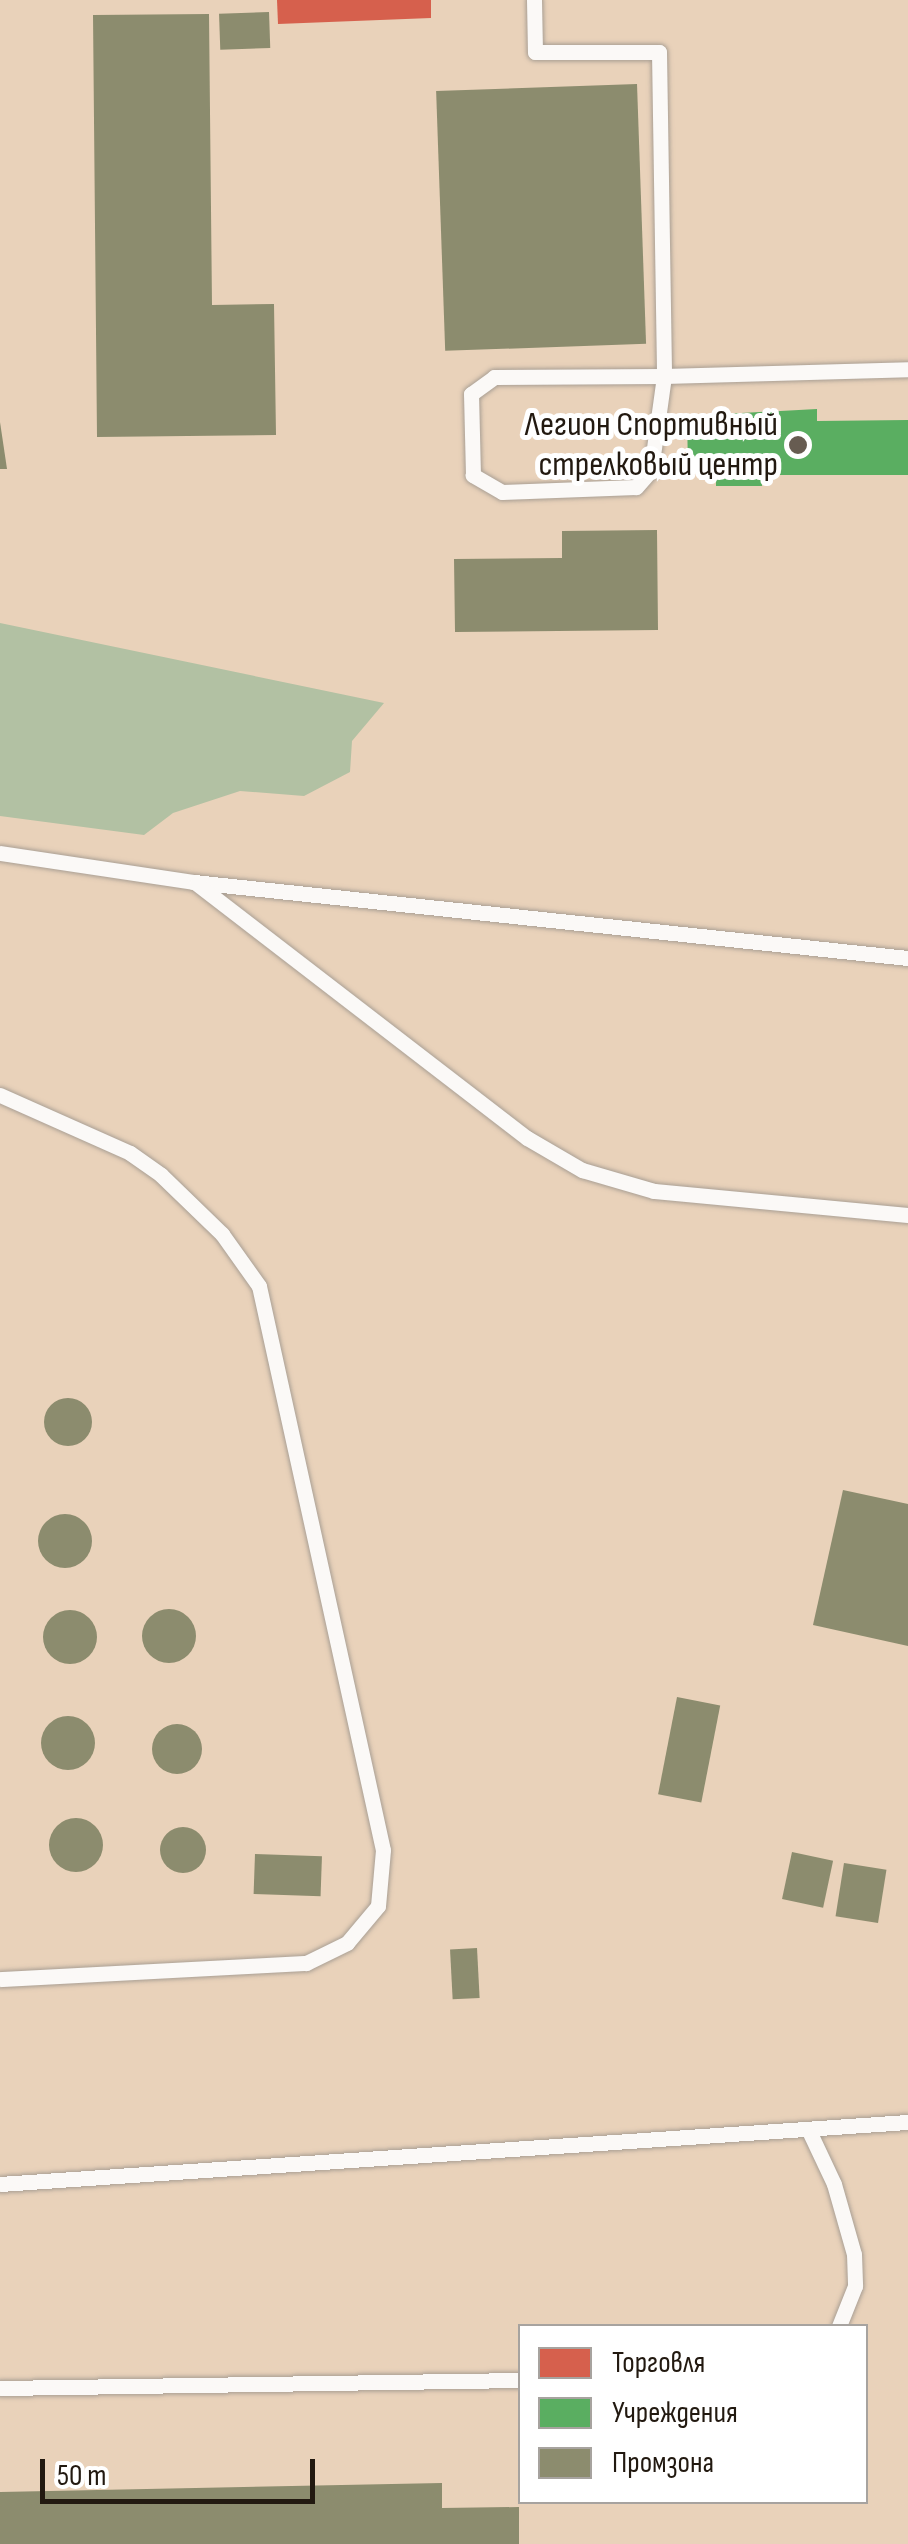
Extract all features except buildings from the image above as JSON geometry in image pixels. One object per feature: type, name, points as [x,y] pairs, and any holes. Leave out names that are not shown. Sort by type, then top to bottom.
[{"type":"lane","points":[[534,0],[535,52],[659,52],[664,376],[651,470],[636,487],[502,492],[473,476],[470,394],[494,377],[664,376],[908,370]]},
{"type":"lane","points":[[0,853],[194,882],[908,958]]},
{"type":"lane","points":[[194,882],[526,1138],[582,1170],[654,1191],[908,1215]]},
{"type":"lane","points":[[0,1095],[130,1153],[162,1175],[222,1234],[259,1286],[383,1850],[378,1906],[347,1944],[306,1963],[0,1979]]},
{"type":"lane","points":[[0,2184],[810,2133],[908,2122]]},
{"type":"lane","points":[[810,2133],[834,2184],[854,2254],[855,2286],[840,2324]]},
{"type":"lane","points":[[0,2388],[518,2380]]},
{"type":"shaded area","points":[[0,0],[908,0],[908,2544],[0,2544]]},
{"type":"green space","points":[[0,623],[384,703],[352,741],[350,772],[304,796],[240,791],[173,813],[144,835],[0,816]]},
{"type":"place","name":"Легион Спортивный стрелковый центр","points":[[798,445]]}]
